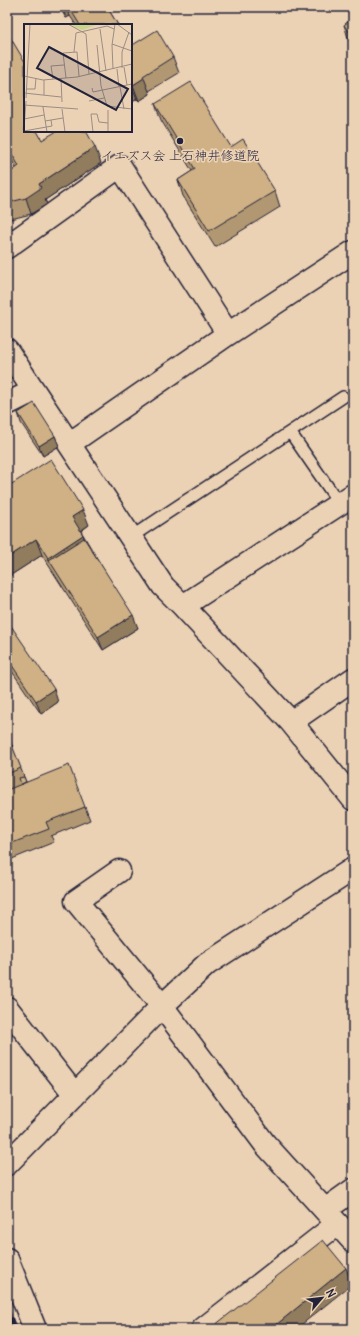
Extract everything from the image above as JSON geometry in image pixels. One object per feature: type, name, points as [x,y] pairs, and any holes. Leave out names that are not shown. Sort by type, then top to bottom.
[{"type":"street","points":[[7,248],[120,166],[228,334]]},
{"type":"street","points":[[69,444],[228,334],[353,252]]},
{"type":"street","points":[[7,350],[163,586],[184,606],[290,722],[353,799]]},
{"type":"street","points":[[7,404],[33,391]]},
{"type":"street","points":[[184,606],[346,499]]},
{"type":"street","points":[[290,722],[353,679]]},
{"type":"street","points":[[7,1164],[162,1006],[208,964],[353,869]]},
{"type":"street","points":[[119,870],[76,901],[162,1006],[265,1144],[353,1241]]},
{"type":"street","points":[[7,1008],[75,1095]]},
{"type":"street","points":[[203,1329],[331,1217],[353,1190]]},
{"type":"street","points":[[7,1259],[35,1329]]},
{"type":"lane","points":[[131,537],[343,398]]},
{"type":"lane","points":[[290,432],[346,499]]},
{"type":"building","points":[[69,7],[107,7],[117,24],[79,24]]},
{"type":"building","points":[[353,18],[353,37],[344,25]]},
{"type":"building","points":[[157,30],[173,57],[143,76],[144,78],[133,85],[132,45]]},
{"type":"building","points":[[7,32],[24,60],[24,132],[38,132],[42,140],[55,132],[87,132],[95,147],[39,184],[41,188],[26,198],[7,203],[7,172],[12,171],[19,166],[7,146]]},
{"type":"building","points":[[191,82],[231,147],[243,139],[275,191],[209,231],[178,180],[195,169],[155,104]]},
{"type":"building","points":[[34,403],[55,436],[39,446],[18,413]]},
{"type":"building","points":[[51,459],[83,510],[72,517],[83,535],[48,558],[36,539],[7,558],[7,487]]},
{"type":"building","points":[[84,538],[133,615],[98,637],[49,560]]},
{"type":"building","points":[[7,620],[54,689],[36,701],[7,658]]},
{"type":"building","points":[[7,733],[21,768],[7,774]]},
{"type":"building","points":[[69,765],[85,807],[46,822],[49,829],[7,845],[7,790]]},
{"type":"building","points":[[24,777],[26,782],[21,784],[19,778]]},
{"type":"building","points":[[323,1240],[346,1268],[271,1329],[210,1329]]},
{"type":"railway","points":[[7,1309],[15,1329]]},
{"type":"place","name":"イエズス会 上石神井修道院","points":[[180,141]]}]
